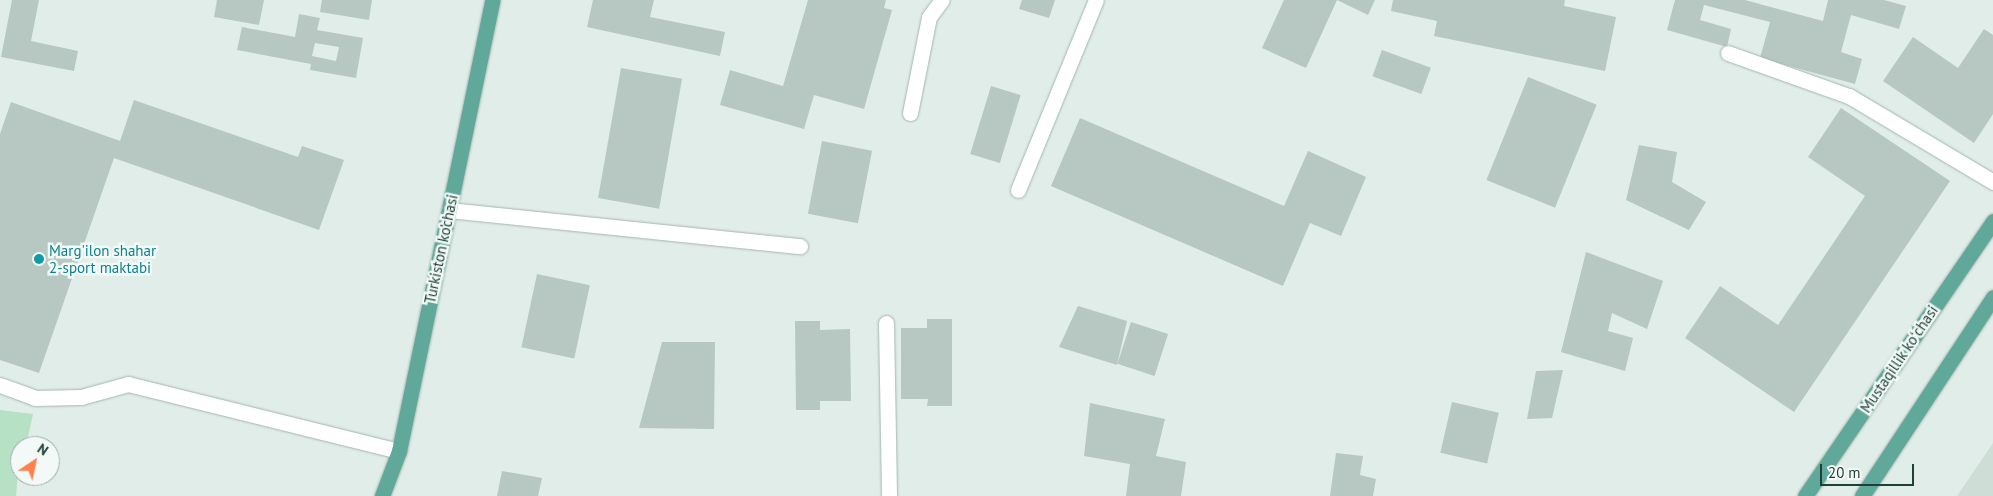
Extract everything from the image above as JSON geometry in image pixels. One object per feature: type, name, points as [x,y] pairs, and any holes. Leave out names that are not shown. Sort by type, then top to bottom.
[{"type":"main road","name":"Turkiston ko’chasi","points":[[382,496],[399,450],[492,0]]},
{"type":"main road","name":"Mustaqillik koʻchasi","points":[[1805,496],[1993,222]]},
{"type":"main road","points":[[1862,496],[1993,297]]},
{"type":"street","points":[[910,113],[928,17],[942,0]]},
{"type":"street","points":[[1018,190],[1096,0]]},
{"type":"street","points":[[1728,53],[1849,96],[1993,182]]},
{"type":"street","points":[[449,210],[800,246]]},
{"type":"street","points":[[886,323],[889,496]]},
{"type":"street","points":[[0,385],[35,398],[81,397],[128,384],[399,450]]},
{"type":"shaded area","points":[[1993,443],[1993,496],[1957,496]]},
{"type":"green space","points":[[0,410],[33,414],[28,436],[10,436],[10,486],[17,486],[16,496],[0,496]]},
{"type":"building","points":[[12,0],[39,0],[31,41],[78,51],[74,71],[1,57]]},
{"type":"building","points":[[217,0],[264,0],[259,25],[214,17]]},
{"type":"building","points":[[322,0],[372,0],[369,20],[320,12]]},
{"type":"building","points":[[593,0],[654,0],[650,17],[725,32],[720,56],[587,27]]},
{"type":"building","points":[[808,0],[886,0],[884,8],[892,10],[864,109],[814,95],[804,129],[720,105],[730,70],[783,86]]},
{"type":"building","points":[[1022,0],[1055,0],[1049,18],[1019,9]]},
{"type":"building","points":[[1284,0],[1337,0],[1306,68],[1262,48]]},
{"type":"building","points":[[1337,0],[1375,0],[1368,15]]},
{"type":"building","points":[[1393,0],[1565,0],[1564,6],[1616,17],[1605,71],[1434,36],[1437,21],[1391,11]]},
{"type":"building","points":[[1675,0],[1745,0],[1823,21],[1828,0],[1884,0],[1906,6],[1899,29],[1851,15],[1841,52],[1862,59],[1855,84],[1760,58],[1770,22],[1704,5],[1700,20],[1731,29],[1727,47],[1667,30]]},
{"type":"building","points":[[299,14],[320,18],[317,30],[363,38],[356,78],[310,70],[311,64],[237,50],[242,27],[295,37]],"holes":[[[315,43],[339,47],[336,61],[312,56]]]},
{"type":"building","points":[[1984,29],[1993,35],[1993,114],[1974,143],[1883,81],[1913,37],[1958,68]]},
{"type":"building","points":[[1382,50],[1431,68],[1421,94],[1372,76]]},
{"type":"building","points":[[621,68],[682,79],[659,209],[598,198]]},
{"type":"building","points":[[1528,77],[1597,105],[1555,208],[1486,180]]},
{"type":"building","points":[[991,86],[1021,95],[1000,163],[970,154]]},
{"type":"building","points":[[134,100],[298,157],[302,146],[344,160],[319,230],[114,158],[39,373],[0,360],[0,134],[11,102],[120,141]]},
{"type":"building","points":[[1841,108],[1950,181],[1794,412],[1685,338],[1720,286],[1778,325],[1865,196],[1808,157]]},
{"type":"building","points":[[1080,118],[1284,206],[1308,151],[1366,177],[1341,236],[1310,223],[1283,286],[1051,186]]},
{"type":"building","points":[[822,141],[872,151],[858,223],[808,214]]},
{"type":"building","points":[[1639,145],[1677,152],[1672,182],[1706,202],[1689,230],[1626,200]]},
{"type":"building","points":[[1586,252],[1663,281],[1647,329],[1612,313],[1608,331],[1633,338],[1625,371],[1561,352]]},
{"type":"building","points":[[537,274],[590,285],[574,359],[521,347]]},
{"type":"building","points":[[1078,306],[1127,321],[1117,365],[1059,347]]},
{"type":"building","points":[[927,319],[952,319],[952,406],[927,406],[928,399],[901,399],[901,328],[927,328]]},
{"type":"building","points":[[795,321],[820,321],[820,330],[850,329],[851,401],[820,401],[820,410],[796,410]]},
{"type":"building","points":[[1131,322],[1168,334],[1154,376],[1117,364]]},
{"type":"building","points":[[662,342],[715,342],[714,429],[639,428]]},
{"type":"building","points":[[1563,370],[1552,418],[1527,419],[1536,371]]},
{"type":"building","points":[[1452,402],[1499,413],[1487,463],[1440,453]]},
{"type":"building","points":[[1090,403],[1165,419],[1156,456],[1186,462],[1181,496],[1126,496],[1130,464],[1084,456]]},
{"type":"building","points":[[1336,453],[1363,456],[1360,475],[1376,479],[1373,496],[1330,496]]},
{"type":"building","points":[[502,471],[542,478],[538,496],[497,496]]},
{"type":"place","name":"Marg'ilon shahar 2-sport maktabi","points":[[39,259]]}]
